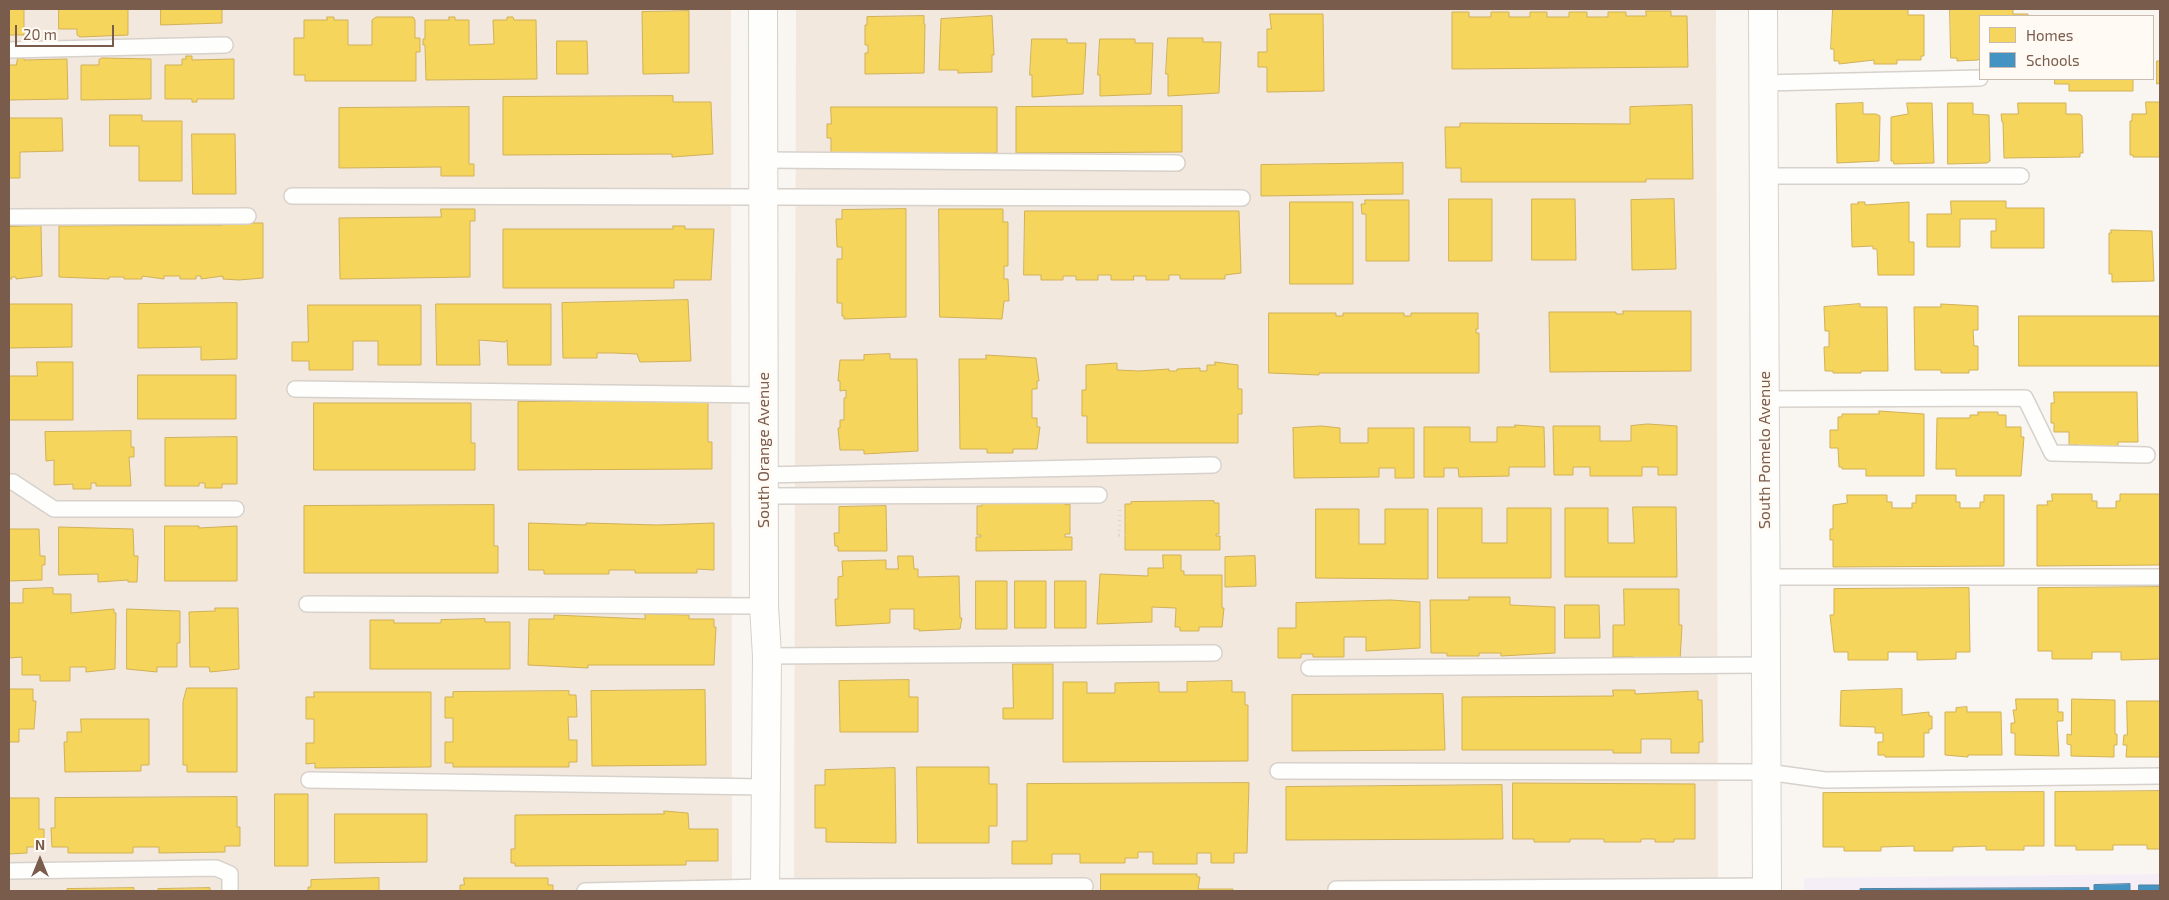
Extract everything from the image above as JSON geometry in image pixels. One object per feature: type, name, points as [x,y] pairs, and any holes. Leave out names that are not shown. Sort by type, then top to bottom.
[{"type":"street","name":"South Orange Avenue","points":[[763,9],[764,606],[767,656],[765,889]]},
{"type":"street","name":"South Pomelo Avenue","points":[[1763,9],[1767,889]]},
{"type":"lane","points":[[9,50],[225,45]]},
{"type":"lane","points":[[1764,83],[1979,78]]},
{"type":"lane","points":[[763,160],[1177,163]]},
{"type":"lane","points":[[1764,176],[2021,176]]},
{"type":"lane","points":[[292,196],[1242,198]]},
{"type":"lane","points":[[9,217],[248,216]]},
{"type":"lane","points":[[295,389],[764,395]]},
{"type":"lane","points":[[1765,399],[2025,398],[2052,453],[2147,456]]},
{"type":"lane","points":[[764,486],[1213,465]]},
{"type":"lane","points":[[9,482],[13,482],[54,510],[236,510]]},
{"type":"lane","points":[[764,486],[1099,495]]},
{"type":"lane","points":[[1766,577],[2160,577]]},
{"type":"lane","points":[[307,604],[764,606]]},
{"type":"lane","points":[[767,656],[1214,653]]},
{"type":"lane","points":[[1309,668],[1766,665]]},
{"type":"lane","points":[[1278,771],[1767,772],[1825,780],[2160,776]]},
{"type":"lane","points":[[309,780],[765,787]]},
{"type":"lane","points":[[9,870],[216,868],[230,874],[230,891]]},
{"type":"lane","points":[[585,891],[1085,886]]},
{"type":"lane","points":[[1336,889],[1767,889]]},
{"type":"shaded area","points":[[9,9],[731,9],[732,891],[9,891]]},
{"type":"shaded area","points":[[796,9],[1716,9],[1718,891],[794,891]]},
{"type":"shaded area","points":[[2160,874],[2160,891],[1804,891],[1804,878]]},
{"type":"building: Homes","points":[[9,9],[24,9],[24,35],[9,35]]},
{"type":"building: Homes","points":[[59,9],[128,9],[128,35],[80,37],[77,35],[77,29],[59,29]]},
{"type":"building: Homes","points":[[161,9],[222,9],[222,23],[161,25]]},
{"type":"building: Homes","points":[[1833,9],[1908,9],[1908,15],[1924,15],[1924,56],[1921,56],[1921,60],[1897,60],[1897,64],[1874,64],[1874,60],[1839,64],[1839,61],[1834,61],[1834,49],[1831,49]]},
{"type":"building: Homes","points":[[1950,9],[2013,9],[2013,14],[2028,14],[1979,15],[1979,59],[1957,61],[1957,58],[1951,58]]},
{"type":"building: Homes","points":[[689,11],[689,73],[643,74],[642,12]]},
{"type":"building: Homes","points":[[1646,11],[1671,11],[1671,16],[1687,16],[1688,67],[1452,69],[1452,12],[1469,12],[1469,17],[1491,17],[1491,12],[1509,12],[1509,17],[1530,17],[1530,12],[1547,12],[1547,17],[1569,17],[1569,12],[1587,12],[1587,17],[1608,17],[1608,12],[1626,12],[1626,16],[1646,16]]},
{"type":"building: Homes","points":[[1270,14],[1323,14],[1324,91],[1267,92],[1267,67],[1258,67],[1258,52],[1267,52],[1267,29],[1271,29]]},
{"type":"building: Homes","points":[[924,16],[924,73],[865,74],[865,53],[868,53],[868,45],[865,45],[867,17]]},
{"type":"building: Homes","points":[[992,16],[994,55],[992,55],[992,72],[958,73],[958,70],[939,70],[941,19]]},
{"type":"building: Homes","points":[[327,17],[334,17],[334,20],[348,20],[348,45],[372,45],[372,20],[376,17],[413,17],[415,20],[415,38],[420,38],[420,52],[416,52],[416,81],[305,81],[305,75],[294,75],[294,38],[304,38],[304,20],[327,20]]},
{"type":"building: Homes","points":[[449,17],[455,17],[455,20],[469,20],[469,45],[494,44],[493,20],[507,20],[507,17],[513,17],[514,20],[536,20],[537,79],[426,80],[425,45],[423,45],[423,39],[425,39],[425,20],[449,20]]},
{"type":"building: Homes","points":[[1168,38],[1203,38],[1203,42],[1221,42],[1219,93],[1168,96],[1168,74],[1166,74]]},
{"type":"building: Homes","points":[[1032,39],[1067,39],[1067,43],[1086,43],[1083,94],[1032,97],[1032,75],[1030,75]]},
{"type":"building: Homes","points":[[1100,39],[1135,39],[1135,43],[1153,43],[1151,94],[1100,96],[1100,75],[1098,75]]},
{"type":"building: Homes","points":[[557,41],[587,41],[588,74],[557,74]]},
{"type":"building: Homes","points":[[186,56],[192,56],[192,60],[234,59],[234,99],[197,99],[197,102],[192,102],[192,99],[165,99],[165,65],[182,65],[182,59],[186,59]]},
{"type":"building: Homes","points":[[18,58],[24,58],[24,60],[67,59],[68,99],[9,100],[9,65],[16,65]]},
{"type":"building: Homes","points":[[102,58],[151,59],[151,99],[81,100],[81,65],[99,65],[99,60]]},
{"type":"building: Homes","points":[[2157,61],[2160,61],[2160,83],[2157,84]]},
{"type":"building: Homes","points":[[2055,80],[2133,80],[2133,91],[2069,91],[2069,84],[2055,84]]},
{"type":"building: Homes","points":[[673,96],[673,102],[711,102],[713,154],[672,157],[672,154],[503,155],[503,97]]},
{"type":"building: Homes","points":[[2146,102],[2160,102],[2160,157],[2133,157],[2133,155],[2130,155],[2130,121],[2132,121],[2132,114],[2146,114]]},
{"type":"building: Homes","points":[[1863,103],[1863,114],[1876,114],[1880,116],[1879,161],[1837,163],[1836,104]]},
{"type":"building: Homes","points":[[1907,103],[1932,103],[1934,163],[1894,164],[1891,161],[1891,117],[1908,114]]},
{"type":"building: Homes","points":[[1948,103],[1973,103],[1973,114],[1989,115],[1990,161],[1987,163],[1948,164]]},
{"type":"building: Homes","points":[[2018,103],[2066,103],[2066,114],[2080,114],[2082,116],[2083,153],[2080,153],[2080,157],[2004,158],[2001,114],[2018,114]]},
{"type":"building: Homes","points":[[1692,105],[1693,179],[1646,179],[1646,182],[1461,182],[1461,168],[1446,168],[1445,127],[1460,127],[1460,123],[1630,124],[1630,107]]},
{"type":"building: Homes","points":[[1182,106],[1182,152],[1016,153],[1016,107]]},
{"type":"building: Homes","points":[[469,107],[469,164],[474,164],[474,176],[441,176],[441,167],[339,168],[339,108]]},
{"type":"building: Homes","points":[[831,107],[997,107],[997,153],[831,155],[831,138],[827,138],[827,124],[831,124]]},
{"type":"building: Homes","points":[[110,115],[142,115],[142,121],[182,121],[182,181],[139,181],[139,146],[110,146]]},
{"type":"building: Homes","points":[[9,118],[62,118],[63,151],[20,152],[20,178],[9,178]]},
{"type":"building: Homes","points":[[192,134],[235,134],[236,194],[193,194]]},
{"type":"building: Homes","points":[[1403,163],[1403,194],[1261,196],[1261,165]]},
{"type":"building: Homes","points":[[1449,199],[1492,199],[1492,261],[1449,261]]},
{"type":"building: Homes","points":[[1532,199],[1575,199],[1576,260],[1532,260]]},
{"type":"building: Homes","points":[[1674,199],[1676,269],[1632,270],[1631,200]]},
{"type":"building: Homes","points":[[1365,200],[1409,200],[1409,261],[1366,261],[1366,214],[1362,214],[1361,204],[1365,204]]},
{"type":"building: Homes","points":[[1951,201],[2006,201],[2006,208],[2044,208],[2044,248],[1991,248],[1991,231],[1996,231],[1996,219],[1960,219],[1960,247],[1927,247],[1927,214],[1951,214]]},
{"type":"building: Homes","points":[[1290,202],[1353,202],[1353,284],[1290,284]]},
{"type":"building: Homes","points":[[1858,202],[1865,202],[1865,205],[1909,202],[1909,242],[1914,242],[1914,275],[1878,275],[1877,249],[1873,249],[1873,246],[1852,247],[1851,204],[1858,204]]},
{"type":"building: Homes","points":[[441,209],[475,209],[475,221],[470,221],[470,277],[340,279],[339,218],[441,217]]},
{"type":"building: Homes","points":[[906,209],[906,317],[844,319],[844,316],[842,316],[842,303],[837,303],[837,259],[842,259],[842,247],[837,247],[836,219],[842,219],[842,210]]},
{"type":"building: Homes","points":[[939,209],[1003,209],[1003,222],[1008,222],[1008,266],[1004,266],[1004,279],[1008,279],[1009,301],[1004,301],[1002,319],[940,317]]},
{"type":"building: Homes","points":[[1025,211],[1239,211],[1241,273],[1225,275],[1225,279],[1180,279],[1180,275],[1169,275],[1169,280],[1146,280],[1146,276],[1133,276],[1134,280],[1111,280],[1111,275],[1098,275],[1098,280],[1076,280],[1076,276],[1063,276],[1063,280],[1041,280],[1041,275],[1024,275]]},
{"type":"building: Homes","points":[[222,223],[263,223],[263,278],[239,280],[223,279],[223,276],[201,279],[201,276],[196,276],[196,279],[180,279],[180,276],[164,276],[164,279],[142,276],[142,279],[124,279],[124,277],[109,277],[109,279],[59,277],[59,226],[222,225]]},
{"type":"building: Homes","points":[[41,226],[42,276],[16,279],[16,277],[11,277],[12,279],[9,279],[9,227]]},
{"type":"building: Homes","points":[[673,226],[685,226],[685,229],[714,229],[711,280],[674,280],[674,288],[503,288],[503,229],[673,229]]},
{"type":"building: Homes","points":[[2111,230],[2152,231],[2154,281],[2112,282],[2112,274],[2109,274],[2109,233],[2111,233]]},
{"type":"building: Homes","points":[[688,300],[691,361],[640,362],[637,354],[613,353],[597,353],[597,358],[563,358],[562,303]]},
{"type":"building: Homes","points":[[237,303],[237,359],[201,360],[201,347],[138,348],[138,304]]},
{"type":"building: Homes","points":[[9,304],[72,304],[72,347],[9,348]]},
{"type":"building: Homes","points":[[436,304],[551,304],[551,365],[508,365],[507,340],[505,342],[479,340],[480,365],[437,365]]},
{"type":"building: Homes","points":[[1860,304],[1860,307],[1887,307],[1888,371],[1833,373],[1833,371],[1825,371],[1824,347],[1829,347],[1829,331],[1825,331],[1824,307]]},
{"type":"building: Homes","points":[[1941,304],[1978,306],[1978,330],[1973,330],[1974,346],[1978,346],[1978,370],[1969,370],[1969,373],[1941,373],[1941,370],[1915,370],[1914,307],[1941,307]]},
{"type":"building: Homes","points":[[308,305],[421,305],[421,365],[378,365],[378,341],[353,341],[353,370],[309,370],[309,361],[292,361],[292,342],[308,342]]},
{"type":"building: Homes","points":[[1623,311],[1691,311],[1691,371],[1550,372],[1549,312],[1616,312],[1616,314],[1623,314]]},
{"type":"building: Homes","points":[[1269,313],[1336,313],[1336,316],[1343,316],[1343,313],[1404,313],[1404,316],[1411,316],[1411,313],[1478,313],[1478,329],[1476,329],[1476,333],[1479,333],[1479,373],[1319,373],[1319,375],[1269,373]]},
{"type":"building: Homes","points":[[2019,316],[2160,316],[2160,366],[2019,366]]},
{"type":"building: Homes","points":[[890,354],[890,359],[917,359],[918,451],[864,454],[864,450],[840,450],[838,428],[840,428],[840,420],[844,420],[846,390],[840,391],[840,381],[838,381],[840,360],[864,360],[864,355]]},
{"type":"building: Homes","points":[[986,355],[1036,358],[1039,381],[1037,381],[1037,389],[1032,389],[1032,418],[1037,418],[1037,427],[1040,427],[1037,449],[1013,449],[1013,453],[987,453],[987,449],[960,449],[959,359],[986,359]]},
{"type":"building: Homes","points":[[37,362],[73,362],[73,420],[9,420],[9,376],[37,376]]},
{"type":"building: Homes","points":[[1215,362],[1238,365],[1238,389],[1242,389],[1242,414],[1238,414],[1238,443],[1087,443],[1087,416],[1082,416],[1082,390],[1086,390],[1086,365],[1117,363],[1117,370],[1169,369],[1169,371],[1177,371],[1177,369],[1200,368],[1200,371],[1207,371],[1207,365],[1215,365]]},
{"type":"building: Homes","points":[[138,375],[236,375],[236,419],[138,419]]},
{"type":"building: Homes","points":[[2054,392],[2137,392],[2138,442],[2118,442],[2118,447],[2078,447],[2078,445],[2069,445],[2069,432],[2054,432],[2054,423],[2051,423],[2051,403],[2054,403]]},
{"type":"building: Homes","points":[[708,401],[708,442],[712,442],[712,469],[518,470],[518,402]]},
{"type":"building: Homes","points":[[314,403],[471,403],[471,443],[475,443],[475,470],[314,470]]},
{"type":"building: Homes","points":[[1879,411],[1924,414],[1924,476],[1866,476],[1866,469],[1842,469],[1842,467],[1839,467],[1838,448],[1830,448],[1830,430],[1838,430],[1838,417],[1842,417],[1842,414],[1879,414]]},
{"type":"building: Homes","points":[[1978,412],[1998,412],[1998,415],[2006,415],[2006,427],[2021,427],[2021,437],[2024,437],[2021,476],[1956,476],[1956,469],[1936,469],[1937,418],[1970,418],[1970,415],[1978,415]]},
{"type":"building: Homes","points":[[1648,424],[1677,426],[1677,475],[1658,475],[1658,467],[1642,467],[1642,476],[1590,476],[1590,467],[1573,467],[1573,475],[1554,475],[1553,426],[1600,426],[1600,441],[1631,441],[1631,426]]},
{"type":"building: Homes","points":[[1515,425],[1544,427],[1545,467],[1509,467],[1509,476],[1459,477],[1458,468],[1444,468],[1444,477],[1424,477],[1424,427],[1470,427],[1470,442],[1497,442],[1497,427],[1515,427]]},
{"type":"building: Homes","points":[[1322,426],[1340,428],[1340,443],[1368,443],[1368,428],[1414,428],[1414,478],[1395,478],[1395,468],[1379,468],[1379,477],[1294,478],[1293,428]]},
{"type":"building: Homes","points":[[131,431],[131,447],[134,447],[134,457],[129,457],[131,486],[96,486],[96,483],[91,483],[91,489],[73,489],[73,484],[54,485],[54,460],[46,461],[45,432]]},
{"type":"building: Homes","points":[[237,437],[237,484],[222,484],[222,488],[205,488],[205,483],[199,483],[199,486],[165,486],[165,438]]},
{"type":"building: Homes","points":[[2052,494],[2092,494],[2092,501],[2097,501],[2097,508],[2116,508],[2116,501],[2120,501],[2120,494],[2160,494],[2160,565],[2037,566],[2037,505],[2048,505],[2047,501],[2052,501]]},
{"type":"building: Homes","points":[[1847,495],[1887,495],[1887,502],[1892,502],[1892,508],[1912,508],[1912,503],[1916,503],[1916,495],[1956,495],[1956,502],[1960,502],[1960,508],[1980,508],[1980,502],[1984,502],[1984,495],[2004,495],[2004,566],[1833,567],[1833,540],[1830,540],[1830,529],[1833,529],[1833,505],[1847,503]]},
{"type":"building: Homes","points":[[1214,501],[1214,503],[1219,503],[1219,534],[1216,534],[1216,536],[1220,536],[1220,550],[1125,550],[1125,504],[1131,504],[1131,502]]},
{"type":"building: Homes","points":[[1065,502],[1065,505],[1070,504],[1070,534],[1065,534],[1065,537],[1072,537],[1072,550],[976,551],[976,537],[981,537],[981,535],[977,535],[977,506],[982,506],[982,503]]},
{"type":"building: Homes","points":[[494,505],[494,546],[498,546],[498,573],[304,573],[304,506]]},
{"type":"building: Homes","points":[[886,506],[887,551],[838,551],[838,546],[835,546],[834,533],[839,533],[839,507]]},
{"type":"building: Homes","points":[[1633,507],[1676,507],[1677,577],[1565,577],[1565,508],[1608,508],[1608,543],[1634,543]]},
{"type":"building: Homes","points":[[1438,508],[1482,508],[1482,543],[1507,543],[1507,508],[1551,508],[1551,578],[1438,578]]},
{"type":"building: Homes","points":[[1316,509],[1359,509],[1359,544],[1385,544],[1385,509],[1428,509],[1428,579],[1316,578]]},
{"type":"building: Homes","points":[[529,523],[657,525],[714,523],[714,570],[697,569],[697,573],[635,573],[635,570],[609,570],[609,574],[544,574],[544,570],[529,570]]},
{"type":"building: Homes","points":[[165,526],[199,526],[199,528],[237,526],[237,581],[165,581]]},
{"type":"building: Homes","points":[[59,527],[133,529],[134,556],[138,556],[137,582],[128,582],[128,580],[98,582],[98,574],[59,575]]},
{"type":"building: Homes","points":[[9,529],[39,529],[40,556],[45,556],[45,565],[42,565],[42,580],[9,581]]},
{"type":"building: Homes","points":[[1163,555],[1181,555],[1181,571],[1184,571],[1184,575],[1222,575],[1222,608],[1224,608],[1222,627],[1199,627],[1199,631],[1180,631],[1180,627],[1175,627],[1176,608],[1152,607],[1152,622],[1097,624],[1100,574],[1148,576],[1148,568],[1163,568]]},
{"type":"building: Homes","points":[[898,556],[913,556],[914,569],[918,569],[918,577],[959,576],[960,618],[962,618],[960,629],[919,631],[919,629],[914,629],[914,609],[890,609],[890,623],[836,626],[835,599],[838,599],[838,577],[843,576],[842,561],[886,560],[886,569],[898,569]]},
{"type":"building: Homes","points":[[1255,556],[1256,586],[1225,587],[1225,557]]},
{"type":"building: Homes","points":[[976,581],[1007,581],[1007,629],[976,629]]},
{"type":"building: Homes","points":[[1015,581],[1046,581],[1046,628],[1015,628]]},
{"type":"building: Homes","points":[[1055,581],[1086,581],[1086,628],[1055,628]]},
{"type":"building: Homes","points":[[2160,587],[2160,659],[2121,660],[2121,652],[2092,652],[2092,659],[2052,659],[2052,651],[2038,651],[2038,588]]},
{"type":"building: Homes","points":[[53,588],[53,594],[71,594],[71,613],[114,609],[114,613],[116,613],[115,669],[86,672],[86,667],[70,667],[70,681],[40,681],[40,675],[22,675],[22,657],[9,658],[9,603],[23,603],[23,589]]},
{"type":"building: Homes","points":[[1969,588],[1970,652],[1956,652],[1956,659],[1917,660],[1917,652],[1888,652],[1888,660],[1848,660],[1848,652],[1834,652],[1830,615],[1834,615],[1834,589]]},
{"type":"building: Homes","points":[[1624,589],[1679,589],[1679,625],[1682,625],[1680,661],[1633,662],[1633,657],[1613,657],[1613,625],[1624,625]]},
{"type":"building: Homes","points":[[1469,597],[1510,597],[1510,605],[1555,607],[1555,653],[1501,656],[1501,653],[1479,653],[1479,656],[1447,656],[1447,653],[1431,653],[1430,600],[1469,600]]},
{"type":"building: Homes","points":[[1391,600],[1420,602],[1420,648],[1366,651],[1366,637],[1344,637],[1344,657],[1313,657],[1313,654],[1301,654],[1301,658],[1278,658],[1278,628],[1296,628],[1296,603]]},
{"type":"building: Homes","points":[[1565,605],[1599,605],[1600,638],[1565,638]]},
{"type":"building: Homes","points":[[215,608],[238,608],[239,669],[210,672],[209,667],[190,667],[189,612],[215,611]]},
{"type":"building: Homes","points":[[127,609],[180,611],[180,643],[177,643],[177,667],[157,667],[157,672],[127,669]]},
{"type":"building: Homes","points":[[645,614],[689,615],[689,619],[714,619],[714,627],[716,627],[714,665],[588,665],[588,668],[528,665],[529,619],[554,619],[554,615],[645,619]]},
{"type":"building: Homes","points":[[485,619],[485,622],[510,622],[510,669],[370,669],[370,620],[394,620],[394,623],[441,623],[441,620]]},
{"type":"building: Homes","points":[[1013,664],[1053,664],[1053,719],[1003,719],[1003,708],[1013,708]]},
{"type":"building: Homes","points":[[909,680],[909,697],[918,697],[918,732],[840,732],[839,681]]},
{"type":"building: Homes","points":[[1232,681],[1232,692],[1245,692],[1245,705],[1248,705],[1248,761],[1063,762],[1063,682],[1087,682],[1087,693],[1115,693],[1115,683],[1159,682],[1159,692],[1187,692],[1187,682]]},
{"type":"building: Homes","points":[[187,688],[237,688],[237,772],[187,772],[187,765],[183,765],[183,702]]},
{"type":"building: Homes","points":[[9,689],[33,689],[33,701],[36,701],[34,729],[19,729],[19,742],[9,742]]},
{"type":"building: Homes","points":[[1902,689],[1902,715],[1929,712],[1929,716],[1932,716],[1932,729],[1929,729],[1929,733],[1924,733],[1924,757],[1885,757],[1885,755],[1878,755],[1878,742],[1883,742],[1883,733],[1875,733],[1875,727],[1840,726],[1841,691]]},
{"type":"building: Homes","points":[[705,690],[706,765],[592,766],[591,691]]},
{"type":"building: Homes","points":[[1613,690],[1635,690],[1635,694],[1698,691],[1698,700],[1702,700],[1703,742],[1699,742],[1699,753],[1671,753],[1671,739],[1641,739],[1641,753],[1613,753],[1613,750],[1462,750],[1462,697],[1613,696]]},
{"type":"building: Homes","points":[[569,691],[569,695],[576,695],[577,717],[568,717],[569,740],[577,740],[577,762],[569,762],[569,767],[453,767],[453,763],[445,763],[445,742],[453,742],[453,718],[445,718],[445,697],[453,697],[453,692]]},
{"type":"building: Homes","points":[[314,692],[431,692],[431,767],[315,768],[315,763],[306,764],[306,743],[314,743],[314,719],[306,719],[306,697],[314,697]]},
{"type":"building: Homes","points":[[1443,694],[1445,750],[1292,751],[1292,695]]},
{"type":"building: Homes","points":[[2016,699],[2058,699],[2058,712],[2063,712],[2063,721],[2057,721],[2059,756],[2015,755],[2015,733],[2011,733],[2011,723],[2015,723],[2013,710],[2016,710]]},
{"type":"building: Homes","points":[[2072,699],[2115,700],[2115,734],[2117,734],[2117,745],[2114,745],[2114,757],[2071,756],[2071,745],[2067,744],[2067,734],[2071,735]]},
{"type":"building: Homes","points":[[2127,701],[2160,701],[2160,757],[2126,757],[2127,745],[2123,745],[2124,735],[2127,735]]},
{"type":"building: Homes","points":[[1967,707],[1967,712],[2001,712],[2002,755],[1968,755],[1968,757],[1945,755],[1945,712],[1956,712],[1956,708]]},
{"type":"building: Homes","points":[[81,719],[149,719],[149,765],[141,765],[141,771],[65,772],[64,742],[67,742],[67,732],[81,732]]},
{"type":"building: Homes","points":[[917,767],[989,767],[989,784],[997,784],[997,826],[989,826],[989,843],[918,843]]},
{"type":"building: Homes","points":[[895,768],[896,843],[826,842],[826,828],[815,828],[815,785],[825,785],[825,770]]},
{"type":"building: Homes","points":[[1249,783],[1247,853],[1234,853],[1234,863],[1211,863],[1211,853],[1197,853],[1197,864],[1153,864],[1153,852],[1138,852],[1138,858],[1125,858],[1125,863],[1080,863],[1080,854],[1052,854],[1052,864],[1012,864],[1012,841],[1027,841],[1027,784]]},
{"type":"building: Homes","points":[[1513,783],[1695,784],[1695,839],[1674,839],[1674,842],[1655,842],[1655,839],[1641,839],[1641,842],[1604,842],[1604,839],[1570,839],[1570,842],[1534,842],[1534,839],[1513,839]]},
{"type":"building: Homes","points":[[1502,785],[1503,839],[1286,840],[1286,787]]},
{"type":"building: Homes","points":[[2160,791],[2160,849],[2147,849],[2147,845],[2113,845],[2113,850],[2076,850],[2076,846],[2055,846],[2055,792]]},
{"type":"building: Homes","points":[[2044,792],[2044,846],[2024,846],[2024,850],[1986,850],[1986,846],[1953,847],[1953,851],[1914,851],[1914,846],[1881,847],[1881,851],[1844,851],[1844,847],[1823,847],[1823,793]]},
{"type":"building: Homes","points":[[275,794],[308,794],[308,866],[275,866]]},
{"type":"building: Homes","points":[[237,797],[237,827],[240,827],[240,846],[225,846],[225,852],[159,853],[159,847],[133,847],[133,853],[68,853],[68,847],[52,847],[51,828],[55,828],[55,798]]},
{"type":"building: Homes","points":[[9,798],[39,798],[39,829],[44,829],[44,847],[27,847],[27,853],[9,854]]},
{"type":"building: Homes","points":[[664,811],[688,813],[689,829],[718,829],[718,861],[686,861],[686,865],[515,866],[515,863],[511,863],[511,849],[515,849],[515,815],[664,814]]},
{"type":"building: Homes","points":[[335,814],[427,814],[427,862],[335,863]]},
{"type":"building: Homes","points":[[1101,874],[1197,874],[1197,877],[1200,877],[1198,889],[1233,889],[1233,891],[1101,891]]},
{"type":"building: Homes","points":[[379,878],[379,891],[308,891],[308,887],[311,887],[311,880]]},
{"type":"building: Homes","points":[[464,878],[548,878],[548,885],[553,885],[553,891],[460,891],[460,885],[464,885]]},
{"type":"building: Homes","points":[[134,888],[134,891],[67,891],[67,889]]},
{"type":"building: Homes","points":[[210,888],[210,891],[158,891],[158,889]]},
{"type":"building: Schools","points":[[2130,884],[2130,891],[2094,891],[2094,885]]},
{"type":"building: Schools","points":[[2139,885],[2160,885],[2160,891],[2139,891]]},
{"type":"building: Schools","points":[[2089,888],[2089,891],[1860,891],[1860,889]]}]
